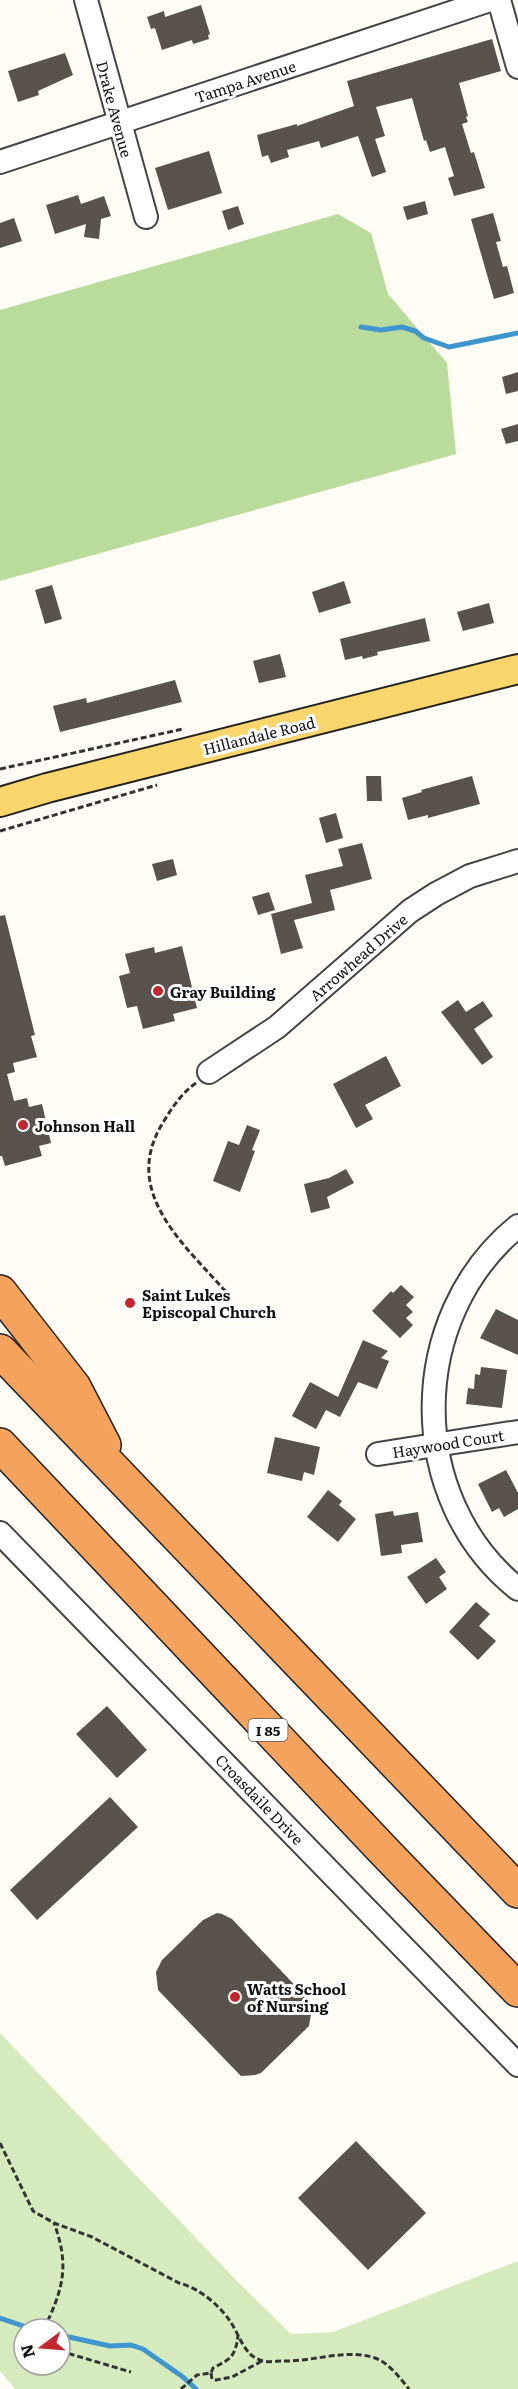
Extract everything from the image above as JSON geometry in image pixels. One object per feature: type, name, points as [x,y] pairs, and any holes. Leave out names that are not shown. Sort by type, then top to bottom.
[{"type":"highway","points":[[0,1292],[74,1387],[120,1476]]},
{"type":"highway","points":[[0,1351],[518,1891]]},
{"type":"highway","name":"I 85","points":[[0,1445],[13,1466],[518,1990]]},
{"type":"main road","name":"Hillandale Road","points":[[0,802],[47,788],[518,669]]},
{"type":"street","name":"Drake Avenue","points":[[86,0],[146,217]]},
{"type":"street","name":"Tampa Avenue","points":[[0,162],[490,0]]},
{"type":"street","points":[[499,0],[518,67]]},
{"type":"street","name":"Arrowhead Drive","points":[[209,1072],[277,1027],[410,911],[470,876],[518,861]]},
{"type":"street","points":[[518,1226],[506,1236],[475,1274],[458,1303],[443,1337],[435,1368],[432,1396],[437,1445],[445,1479],[468,1533],[484,1555],[518,1589]]},
{"type":"street","name":"Haywood Court","points":[[378,1454],[518,1432]]},
{"type":"street","name":"Croasdaile Drive","points":[[0,1533],[518,2066]]},
{"type":"path","points":[[0,769],[192,727],[200,750]]},
{"type":"path","points":[[0,831],[158,785]]},
{"type":"path","points":[[209,1072],[179,1098],[157,1132],[149,1152],[149,1177],[152,1195],[165,1221],[227,1293]]},
{"type":"path","points":[[0,2143],[33,2211],[54,2223],[92,2237],[179,2283],[190,2286],[209,2299],[222,2312],[246,2350],[262,2361]]},
{"type":"path","points":[[50,2317],[57,2301],[63,2274],[61,2242],[54,2223]]},
{"type":"path","points":[[238,2335],[236,2350],[227,2361],[213,2368],[212,2379],[223,2379],[262,2361],[294,2362],[345,2355],[376,2358],[409,2389]]},
{"type":"path","points":[[72,2355],[131,2372]]},
{"type":"path","points":[[181,2389],[196,2375],[211,2373]]},
{"type":"green space","points":[[338,214],[371,233],[388,294],[447,363],[456,454],[0,581],[0,310]]},
{"type":"green space","points":[[0,2033],[238,2282],[291,2334],[333,2332],[518,2261],[518,2389],[15,2389],[0,2371]]},
{"type":"building","points":[[201,5],[210,34],[209,39],[193,44],[192,40],[162,50],[155,28],[151,29],[147,17],[164,11],[165,17]]},
{"type":"building","points":[[492,39],[501,71],[459,83],[468,116],[466,117],[468,122],[462,124],[471,153],[474,152],[485,188],[454,196],[448,178],[454,176],[445,147],[430,152],[426,140],[424,141],[412,98],[376,107],[385,136],[375,139],[386,172],[372,177],[358,136],[321,148],[319,141],[287,150],[289,157],[271,163],[268,155],[262,157],[257,135],[297,124],[297,126],[354,106],[347,81]]},
{"type":"building","points":[[65,53],[73,75],[38,91],[39,95],[18,102],[8,71]]},
{"type":"building","points":[[209,151],[222,193],[168,210],[155,168]]},
{"type":"building","points":[[78,195],[81,204],[104,196],[111,216],[101,219],[99,239],[84,237],[86,224],[55,234],[46,205]]},
{"type":"building","points":[[425,201],[428,214],[407,220],[403,207]]},
{"type":"building","points":[[238,206],[244,224],[228,230],[222,211]]},
{"type":"building","points":[[493,213],[501,241],[496,242],[503,267],[507,266],[514,293],[494,299],[471,219]]},
{"type":"building","points":[[14,218],[22,241],[0,248],[0,223]]},
{"type":"building","points":[[518,372],[518,391],[506,394],[502,377]]},
{"type":"building","points":[[518,424],[518,441],[506,444],[501,429]]},
{"type":"building","points":[[344,581],[351,603],[319,613],[312,592]]},
{"type":"building","points":[[52,585],[62,619],[45,624],[35,590]]},
{"type":"building","points":[[489,603],[494,623],[463,631],[457,612]]},
{"type":"building","points":[[425,618],[430,641],[377,652],[378,655],[363,659],[362,656],[345,660],[340,639]]},
{"type":"building","points":[[280,654],[286,677],[259,683],[253,661]]},
{"type":"building","points":[[175,680],[182,702],[60,732],[53,706],[86,698],[87,703]]},
{"type":"building","points":[[366,776],[381,776],[382,801],[367,801]]},
{"type":"building","points":[[472,776],[480,804],[428,818],[428,815],[408,820],[402,798],[422,792],[421,790]]},
{"type":"building","points":[[336,813],[343,838],[326,843],[319,818]]},
{"type":"building","points":[[362,843],[372,879],[330,890],[335,910],[294,920],[303,948],[281,954],[271,914],[312,903],[305,875],[343,866],[338,849]]},
{"type":"building","points":[[173,859],[177,875],[157,881],[152,864]]},
{"type":"building","points":[[269,892],[275,910],[258,915],[252,897]]},
{"type":"building","points":[[5,915],[35,1035],[31,1036],[37,1057],[13,1063],[15,1072],[7,1074],[14,1101],[27,1098],[29,1107],[42,1104],[51,1143],[39,1146],[42,1156],[5,1166],[0,1156],[0,916]]},
{"type":"building","name":"Gray Building","points":[[182,946],[197,1008],[173,1014],[175,1021],[143,1029],[137,1006],[127,1008],[119,976],[130,973],[125,954],[154,947],[155,953]]},
{"type":"building","points":[[458,1000],[466,1012],[483,1001],[493,1016],[474,1029],[493,1057],[482,1065],[441,1012]]},
{"type":"building","points":[[386,1056],[401,1086],[365,1105],[373,1119],[356,1128],[333,1084]]},
{"type":"building","points":[[247,1125],[260,1130],[240,1192],[213,1181],[228,1141],[239,1145]]},
{"type":"building","points":[[346,1169],[354,1183],[327,1197],[330,1208],[311,1213],[304,1184],[329,1178]]},
{"type":"building","points":[[401,1285],[414,1297],[406,1305],[413,1312],[406,1318],[413,1325],[400,1338],[372,1311],[391,1291],[393,1293]]},
{"type":"building","points":[[496,1309],[518,1320],[518,1355],[480,1338]]},
{"type":"building","points":[[363,1340],[388,1351],[381,1358],[389,1361],[377,1389],[358,1382],[340,1417],[326,1410],[316,1429],[292,1416],[310,1382],[338,1397]]},
{"type":"building","points":[[481,1367],[507,1370],[502,1408],[466,1404],[468,1388],[474,1389],[475,1374],[480,1375]]},
{"type":"building","points":[[275,1437],[320,1447],[314,1475],[304,1472],[302,1481],[267,1473]]},
{"type":"building","points":[[506,1470],[518,1493],[518,1509],[504,1517],[499,1508],[492,1512],[478,1484]]},
{"type":"building","points":[[328,1490],[342,1501],[339,1505],[356,1519],[338,1542],[307,1517]]},
{"type":"building","points":[[393,1511],[394,1516],[418,1512],[423,1542],[401,1545],[402,1553],[381,1556],[375,1514]]},
{"type":"building","points":[[436,1558],[446,1572],[439,1577],[447,1589],[426,1604],[407,1577]]},
{"type":"building","points":[[476,1602],[490,1614],[479,1626],[496,1641],[478,1660],[449,1632]]},
{"type":"building","points":[[107,1706],[147,1750],[117,1778],[76,1734]]},
{"type":"building","points":[[110,1797],[138,1827],[37,1920],[10,1890]]},
{"type":"building","name":"Watts School of Nursing","points":[[217,1913],[232,1919],[309,2000],[311,2014],[309,2026],[261,2073],[255,2075],[241,2076],[158,1990],[156,1972],[162,1960],[203,1920]]},
{"type":"building","points":[[356,2141],[426,2213],[368,2270],[298,2198]]},
{"type":"waterway","points":[[361,327],[381,330],[402,327],[449,347],[518,333]]},
{"type":"waterway","points":[[0,2318],[12,2322]]},
{"type":"waterway","points":[[72,2338],[110,2346],[131,2345],[143,2349],[196,2389]]},
{"type":"place","name":"Gray Building","points":[[158,991]]},
{"type":"place","name":"Johnson Hall","points":[[23,1125]]},
{"type":"place","name":"Saint Lukes Episcopal Church","points":[[130,1303]]},
{"type":"place","name":"Watts School of Nursing","points":[[235,1997]]}]
